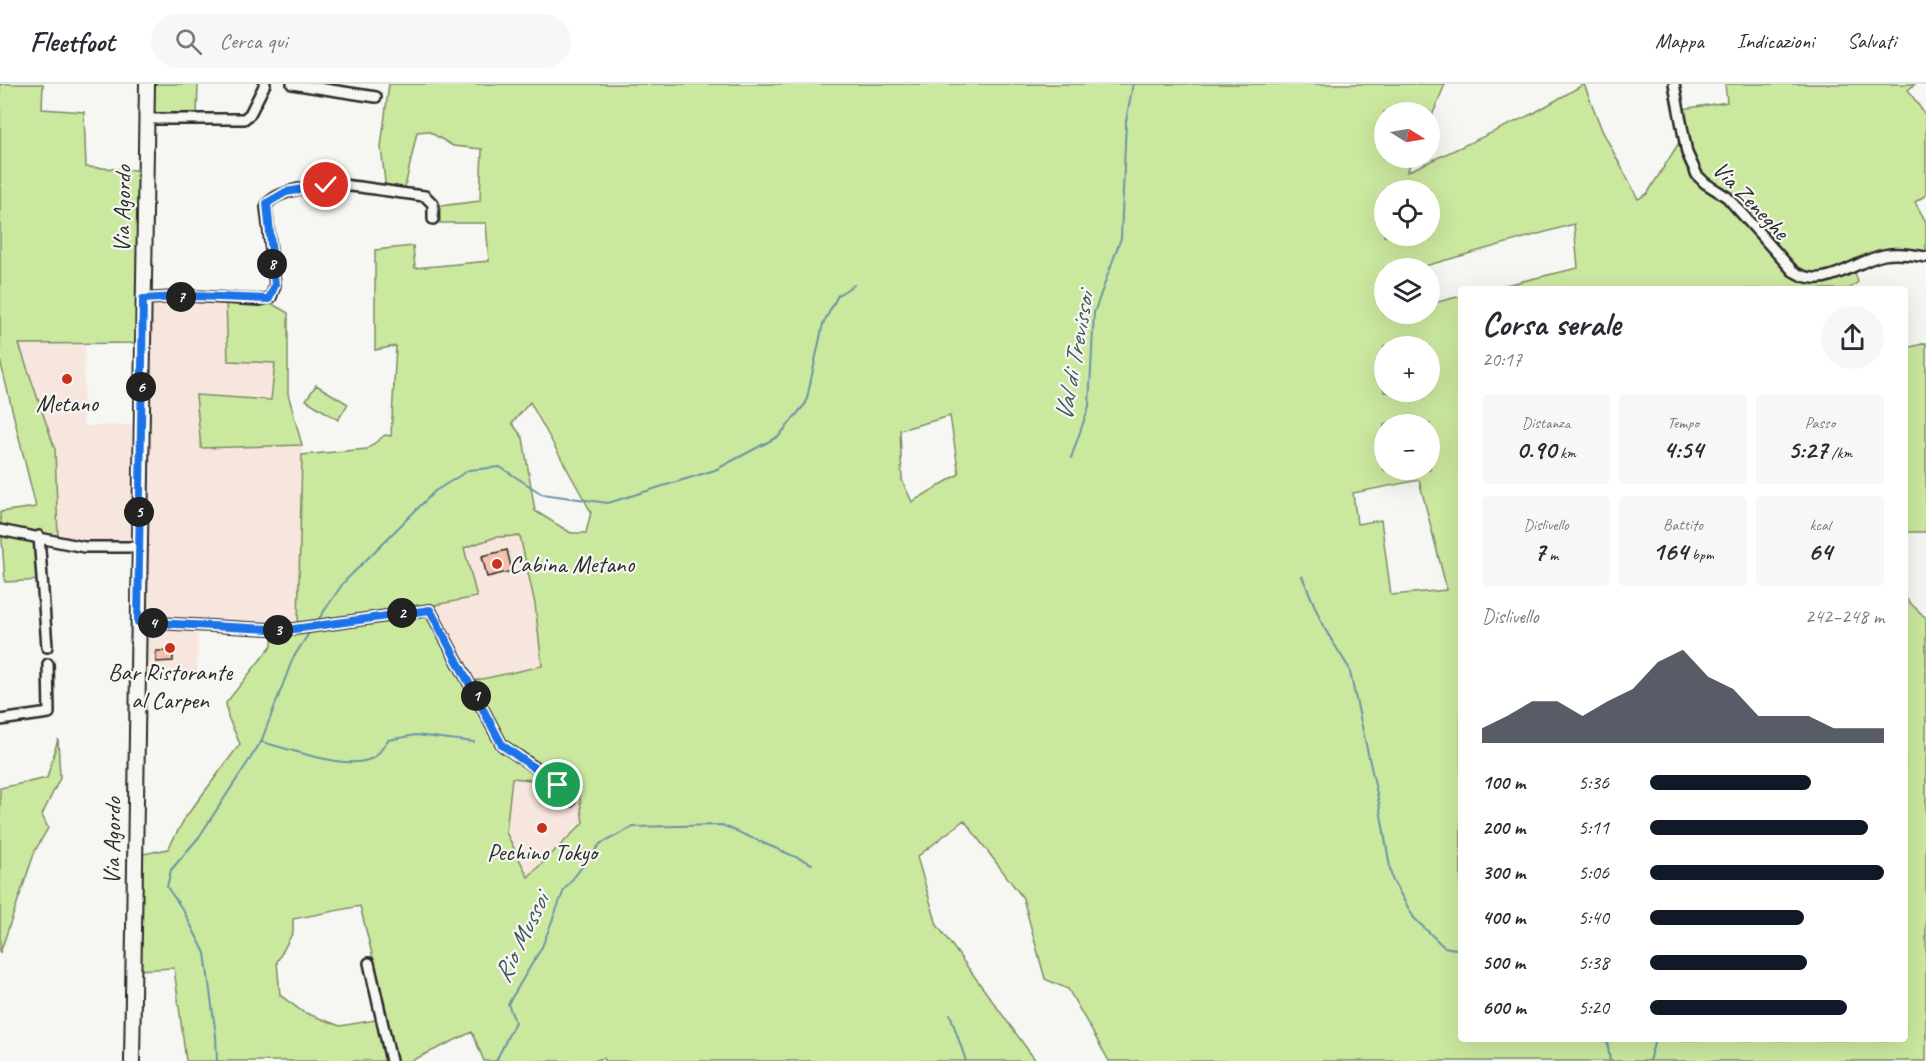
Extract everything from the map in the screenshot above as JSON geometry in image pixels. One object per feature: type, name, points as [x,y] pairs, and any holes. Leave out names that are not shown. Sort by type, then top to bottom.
[{"type":"main road","name":"Via Agordo","points":[[132,1061],[138,547],[147,84]]},
{"type":"street","points":[[146,118],[244,119],[250,114],[265,84]]},
{"type":"street","points":[[292,84],[376,97]]},
{"type":"street","name":"Via Zeneghe","points":[[1674,84],[1687,153],[1697,175],[1727,197],[1793,271],[1801,276],[1819,279],[1888,254],[1926,257]]},
{"type":"street","points":[[143,299],[193,296],[260,300],[271,297],[275,285],[266,207],[272,198],[286,192],[340,185],[425,196],[433,204],[433,219]]},
{"type":"street","points":[[0,530],[39,536],[84,547],[138,547]]},
{"type":"street","points":[[39,536],[47,647]]},
{"type":"street","points":[[138,622],[287,630],[430,610],[502,745],[553,780],[570,801]]},
{"type":"street","points":[[0,720],[50,713],[48,664]]},
{"type":"street","points":[[369,963],[391,1061]]},
{"type":"shaded area","points":[[193,298],[226,300],[275,363],[272,400],[201,448],[302,445],[298,624],[286,627],[198,624],[197,673],[139,669],[141,544],[84,545],[58,538],[55,449],[19,343],[85,343],[83,426],[142,425],[144,301]]},
{"type":"shaded area","points":[[520,536],[535,604],[542,666],[473,681],[429,606],[476,597],[464,548],[496,537]]},
{"type":"shaded area","points":[[512,777],[578,785],[583,823],[528,877],[506,832]]},
{"type":"green space","points":[[0,84],[43,84],[42,109],[84,112],[86,167],[149,171],[142,343],[19,344],[55,449],[58,538],[41,533],[43,580],[5,582],[0,512],[36,507],[0,360]]},
{"type":"green space","points":[[151,84],[198,84],[197,116],[150,116]]},
{"type":"green space","points":[[389,84],[1445,84],[1438,102],[1374,102],[1374,168],[1409,168],[1407,172],[1416,168],[1440,168],[1440,157],[1534,113],[1584,84],[1602,130],[1638,199],[1647,194],[1687,130],[1682,109],[1727,102],[1725,84],[1915,84],[1908,90],[1926,116],[1926,195],[1915,202],[1926,222],[1926,259],[1889,256],[1855,272],[1858,282],[1853,286],[1502,286],[1578,268],[1574,224],[1440,262],[1440,258],[1374,258],[1374,324],[1440,324],[1440,301],[1458,297],[1458,1042],[1908,1042],[1908,601],[1926,618],[1926,1061],[1109,1061],[1068,989],[1045,979],[1023,898],[964,820],[917,857],[937,925],[1036,1061],[605,1061],[604,1058],[593,1061],[484,1061],[472,1032],[411,1061],[186,1061],[174,968],[137,970],[138,855],[168,849],[185,818],[240,744],[228,717],[226,703],[272,645],[272,627],[298,624],[302,455],[367,449],[385,435],[391,436],[396,346],[375,350],[375,250],[413,246],[415,268],[489,261],[486,223],[440,223],[440,206],[480,201],[482,149],[453,146],[428,131],[417,132],[404,192],[386,190],[381,147]],"holes":[[[530,402],[591,512],[586,533],[571,533],[535,511],[523,438],[512,423]],[[950,416],[959,474],[912,502],[902,480],[900,430]],[[1419,480],[1447,590],[1391,595],[1381,520],[1357,524],[1353,493]],[[520,536],[535,604],[542,666],[473,681],[429,606],[477,597],[464,548],[496,537]],[[512,778],[578,785],[583,823],[528,877],[506,832]],[[360,906],[388,1018],[340,1026],[303,1012],[280,995],[277,962],[293,932],[293,919]]]},
{"type":"green space","points":[[226,300],[274,305],[288,313],[288,394],[302,445],[201,448],[196,395],[271,400],[275,363],[228,361]]},
{"type":"green space","points":[[1926,343],[1926,532],[1908,532],[1908,348]]},
{"type":"green space","points":[[316,385],[348,404],[338,420],[306,400]]},
{"type":"green space","points":[[58,739],[60,778],[42,815],[48,828],[35,851],[0,953],[0,788],[47,778]]},
{"type":"building","name":"Cabina Metano","points":[[507,550],[512,571],[487,577],[482,556]]},
{"type":"building","name":"Bar Ristorante al Carpen","points":[[156,651],[173,651],[173,661],[156,662]]},
{"type":"waterway","name":"Val di Trevissoi","points":[[1071,458],[1089,406],[1094,313],[1121,238],[1126,121],[1133,84]]},
{"type":"waterway","points":[[316,623],[344,582],[435,491],[469,470],[500,467],[542,494],[608,503],[715,470],[779,436],[806,403],[823,324],[838,295],[854,285]]},
{"type":"waterway","points":[[1302,576],[1323,626],[1349,668],[1379,803],[1392,879],[1414,918],[1444,947],[1458,949]]},
{"type":"waterway","points":[[217,1061],[205,953],[183,910],[167,887],[171,870],[199,837],[261,742],[293,658],[311,630]]},
{"type":"waterway","points":[[262,742],[321,758],[354,762],[367,760],[377,755],[388,740],[416,735],[474,742]]},
{"type":"waterway","name":"Rio Mussoi","points":[[496,1061],[515,1022],[508,1004],[542,947],[564,890],[600,844],[633,827],[722,825],[812,864]]},
{"type":"waterway","points":[[950,1014],[966,1061]]},
{"type":"waterway","points":[[1607,1042],[1610,1061]]},
{"type":"waterway","points":[[1649,1061],[1654,1042]]},
{"type":"place","name":"Metano","points":[[67,379]]},
{"type":"place","name":"Cabina Metano","points":[[497,564]]},
{"type":"place","name":"Bar Ristorante al Carpen","points":[[170,648]]},
{"type":"place","name":"Pechino Tokyo","points":[[542,828]]},
{"type":"route","points":[[326,185],[286,192],[272,198],[267,203],[266,212],[275,285],[269,299],[193,296],[143,299],[138,622],[287,630],[430,610],[502,745],[558,785]]}]
